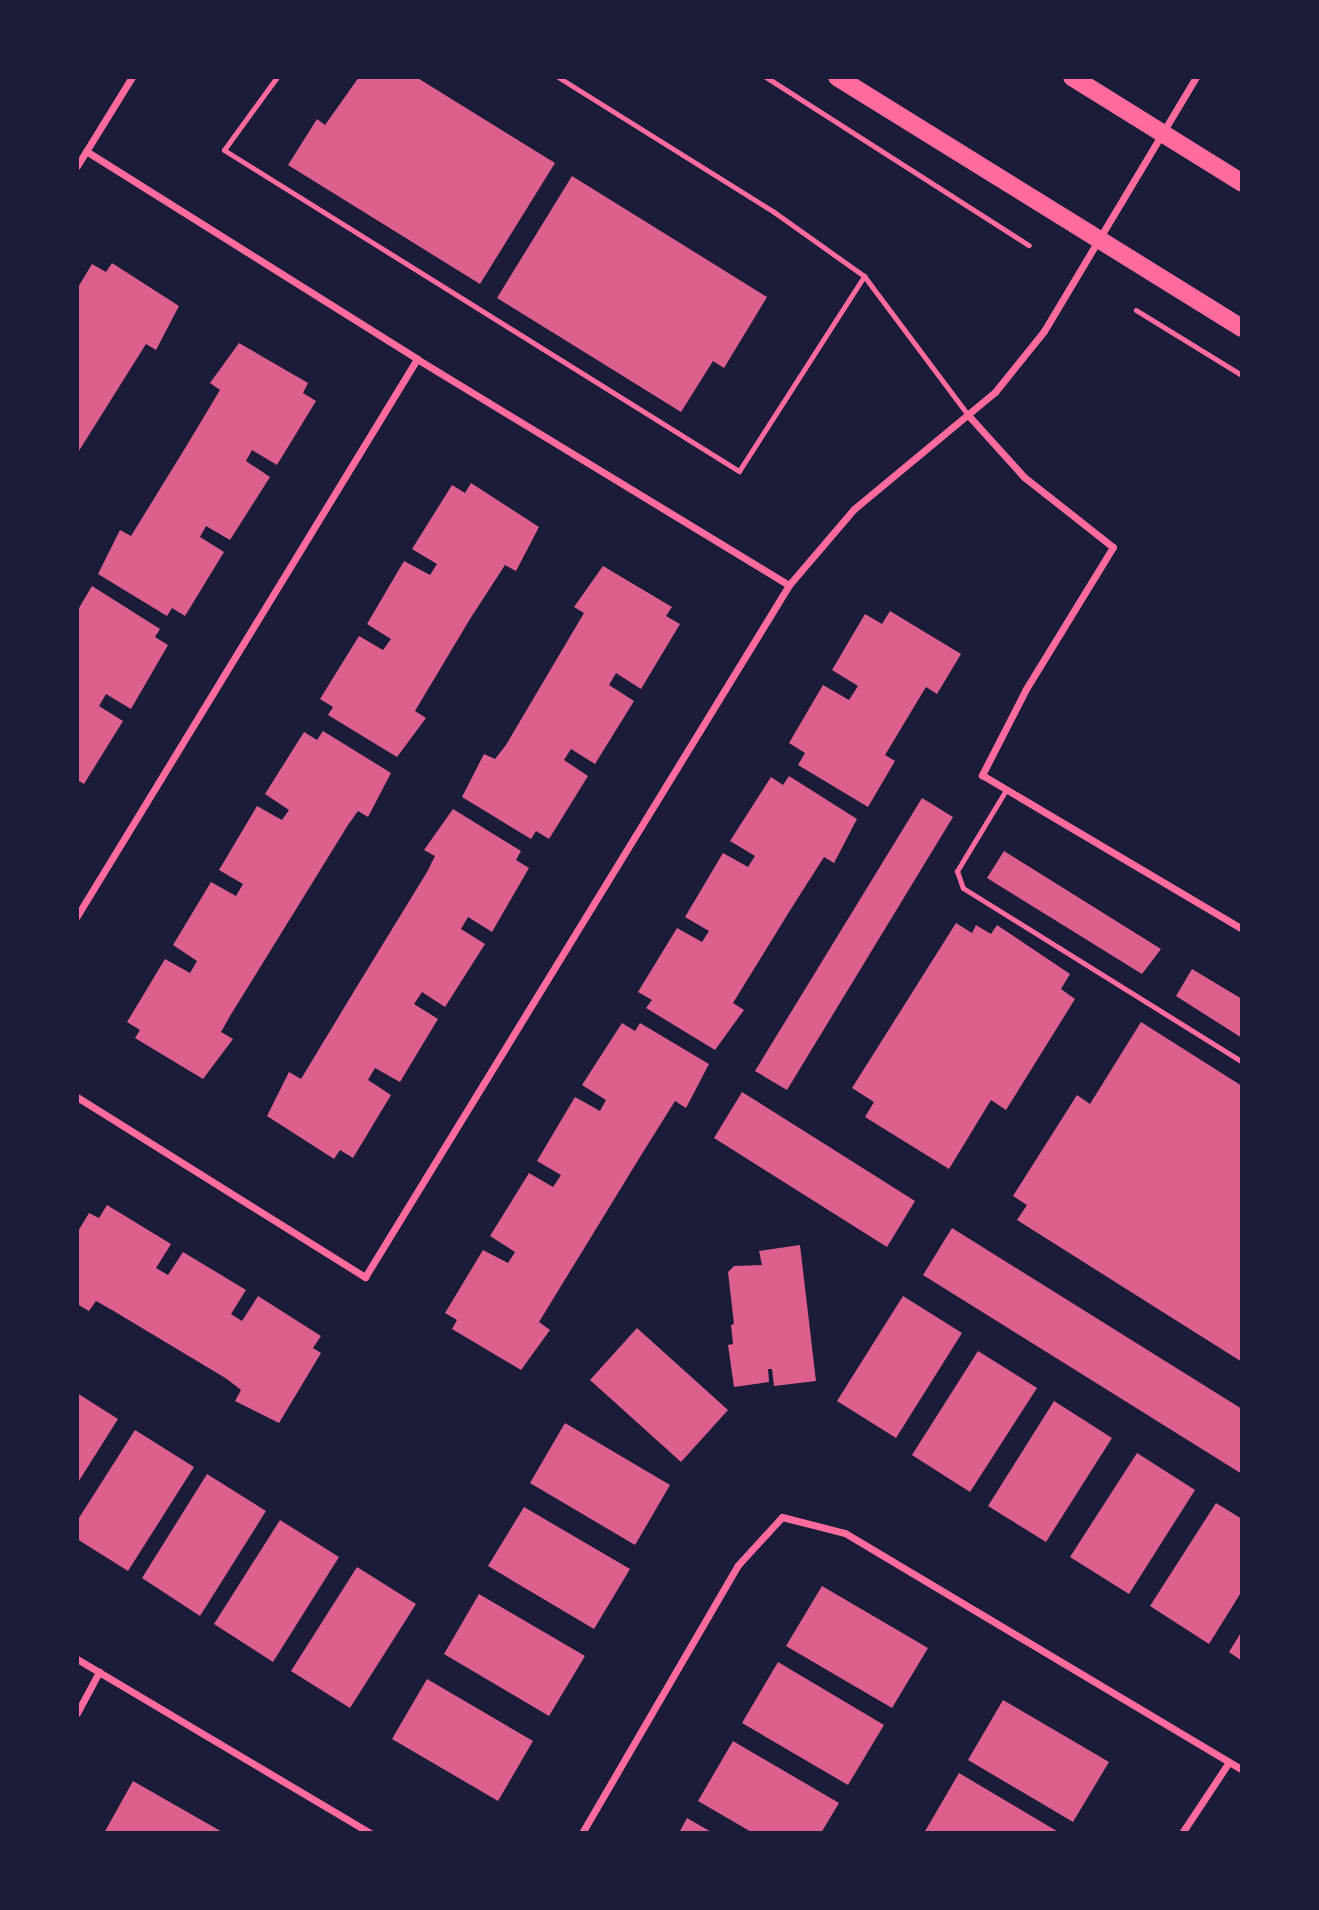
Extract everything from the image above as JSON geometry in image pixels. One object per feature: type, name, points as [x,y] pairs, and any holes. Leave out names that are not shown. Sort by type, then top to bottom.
[{"type":"main road","points":[[837,77],[1242,328]]},
{"type":"main road","points":[[1072,77],[1242,183]]},
{"type":"street","points":[[77,166],[132,77]]},
{"type":"street","points":[[77,1097],[365,1278],[789,585],[854,509],[995,392],[1044,331],[1196,77]]},
{"type":"street","points":[[86,151],[417,359],[789,585]]},
{"type":"street","points":[[77,916],[417,359]]},
{"type":"street","points":[[968,415],[1024,477],[1113,547],[1026,689],[982,775],[1242,929]]},
{"type":"street","points":[[582,1833],[738,1565],[782,1517],[845,1533],[1242,1770]]},
{"type":"street","points":[[77,1658],[370,1833]]},
{"type":"street","points":[[77,1713],[99,1672]]},
{"type":"street","points":[[1182,1833],[1229,1762]]},
{"type":"lane","points":[[277,77],[224,150],[739,471],[864,276]]},
{"type":"lane","points":[[558,77],[774,212],[864,276],[968,415]]},
{"type":"lane","points":[[1006,790],[957,871],[963,888],[1242,1062]]},
{"type":"path","points":[[766,77],[1029,244]]},
{"type":"path","points":[[1136,310],[1242,376]]},
{"type":"building","points":[[359,77],[416,77],[555,163],[480,284],[288,165],[317,119],[325,125]]},
{"type":"building","points":[[572,176],[767,297],[724,368],[713,361],[681,412],[497,298]]},
{"type":"building","points":[[112,263],[179,306],[156,350],[146,344],[77,454],[77,289],[92,264],[106,272]]},
{"type":"building","points":[[239,343],[308,383],[303,393],[316,401],[277,465],[252,450],[246,461],[270,477],[230,540],[206,526],[200,537],[224,552],[185,616],[172,608],[167,616],[98,574],[120,530],[131,536],[187,445],[220,390],[210,383]]},
{"type":"building","points":[[471,483],[539,527],[516,571],[505,565],[470,619],[415,711],[426,718],[397,757],[328,715],[333,707],[320,699],[359,636],[383,650],[391,639],[367,624],[404,561],[430,575],[437,564],[412,549],[452,485],[465,493]]},
{"type":"building","points":[[603,566],[672,607],[666,616],[680,624],[641,689],[616,673],[609,685],[634,701],[595,764],[571,749],[564,760],[588,776],[549,839],[536,831],[531,839],[462,797],[484,754],[495,759],[506,745],[584,613],[574,607]]},
{"type":"building","points":[[92,586],[160,629],[155,637],[168,645],[131,709],[106,694],[99,706],[123,721],[84,784],[77,780],[77,606],[79,608]]},
{"type":"building","points":[[890,611],[961,654],[937,694],[926,687],[885,755],[895,761],[868,807],[798,765],[805,753],[789,743],[823,685],[849,700],[858,686],[832,670],[865,614],[882,624]]},
{"type":"building","points":[[323,731],[391,773],[368,817],[358,811],[348,825],[230,1016],[221,1032],[233,1039],[203,1079],[135,1038],[140,1030],[127,1022],[165,959],[190,973],[197,961],[173,945],[211,882],[236,896],[243,884],[219,870],[257,806],[282,820],[289,810],[265,794],[304,732],[317,740]]},
{"type":"building","points":[[789,776],[857,819],[834,863],[824,857],[733,1003],[744,1010],[715,1050],[646,1008],[652,1000],[638,992],[677,928],[702,942],[709,931],[685,917],[723,853],[748,867],[755,856],[730,841],[771,777],[783,785]]},
{"type":"building","points":[[922,798],[953,817],[787,1090],[755,1071]]},
{"type":"building","points":[[453,809],[521,851],[516,860],[529,868],[492,932],[468,917],[461,929],[485,944],[445,1007],[422,992],[414,1004],[438,1019],[400,1082],[375,1068],[368,1080],[391,1095],[353,1158],[340,1150],[334,1159],[267,1116],[289,1072],[301,1079],[427,872],[435,856],[424,850]]},
{"type":"building","points":[[1004,851],[1161,949],[1142,974],[987,878]]},
{"type":"building","points":[[956,923],[972,933],[976,925],[991,934],[997,925],[1070,974],[1061,989],[1075,999],[1006,1110],[991,1100],[949,1169],[865,1117],[874,1102],[852,1088]]},
{"type":"building","points":[[1192,969],[1242,999],[1242,1038],[1176,996]]},
{"type":"building","points":[[1141,1022],[1242,1086],[1242,1362],[1017,1220],[1027,1205],[1013,1196],[1077,1095],[1090,1104]]},
{"type":"building","points":[[622,1023],[635,1031],[640,1023],[709,1064],[686,1108],[675,1101],[640,1157],[539,1322],[550,1330],[521,1370],[452,1329],[457,1320],[445,1313],[483,1250],[508,1263],[515,1252],[490,1236],[529,1173],[553,1187],[561,1175],[537,1161],[575,1097],[600,1111],[606,1100],[582,1085]]},
{"type":"building","points":[[742,1092],[915,1201],[887,1247],[714,1138]]},
{"type":"building","points":[[107,1205],[171,1244],[156,1268],[168,1275],[183,1252],[246,1290],[231,1314],[242,1321],[258,1296],[321,1336],[313,1348],[321,1353],[279,1423],[235,1401],[241,1390],[227,1379],[112,1310],[96,1301],[89,1311],[77,1304],[77,1233],[89,1213],[99,1218]]},
{"type":"building","points":[[952,1228],[1242,1409],[1242,1474],[923,1275]]},
{"type":"building","points":[[800,1245],[816,1381],[774,1386],[772,1369],[768,1369],[769,1382],[734,1387],[728,1345],[733,1344],[731,1325],[734,1324],[728,1272],[734,1266],[762,1265],[759,1251]]},
{"type":"building","points":[[903,1296],[962,1333],[896,1438],[837,1401]]},
{"type":"building","points":[[637,1328],[728,1410],[681,1462],[590,1380]]},
{"type":"building","points":[[978,1351],[1037,1388],[970,1492],[912,1455]]},
{"type":"building","points":[[77,1393],[118,1419],[77,1484]]},
{"type":"building","points":[[1054,1401],[1112,1438],[1046,1542],[988,1506]]},
{"type":"building","points":[[565,1423],[670,1485],[635,1545],[530,1483]]},
{"type":"building","points":[[135,1430],[194,1467],[128,1571],[77,1539],[77,1521]]},
{"type":"building","points":[[1137,1453],[1195,1490],[1129,1594],[1070,1557]]},
{"type":"building","points":[[207,1474],[266,1511],[200,1616],[142,1578]]},
{"type":"building","points":[[1216,1503],[1242,1519],[1242,1591],[1209,1644],[1150,1606]]},
{"type":"building","points":[[524,1507],[630,1569],[594,1629],[488,1566]]},
{"type":"building","points":[[280,1520],[339,1557],[273,1662],[214,1624]]},
{"type":"building","points":[[357,1567],[416,1604],[350,1708],[291,1671]]},
{"type":"building","points":[[822,1586],[928,1648],[892,1708],[786,1646]]},
{"type":"building","points":[[479,1594],[585,1656],[549,1716],[444,1654]]},
{"type":"building","points":[[1242,1631],[1242,1661],[1229,1652]]},
{"type":"building","points":[[778,1662],[884,1725],[848,1785],[742,1723]]},
{"type":"building","points":[[427,1679],[533,1741],[498,1801],[392,1739]]},
{"type":"building","points":[[1003,1700],[1109,1762],[1073,1822],[968,1760]]},
{"type":"building","points":[[733,1741],[839,1803],[821,1833],[753,1833],[698,1801]]},
{"type":"building","points":[[959,1773],[1060,1833],[924,1833]]},
{"type":"building","points":[[133,1781],[224,1833],[104,1833]]},
{"type":"building","points":[[687,1818],[713,1833],[679,1833]]}]
